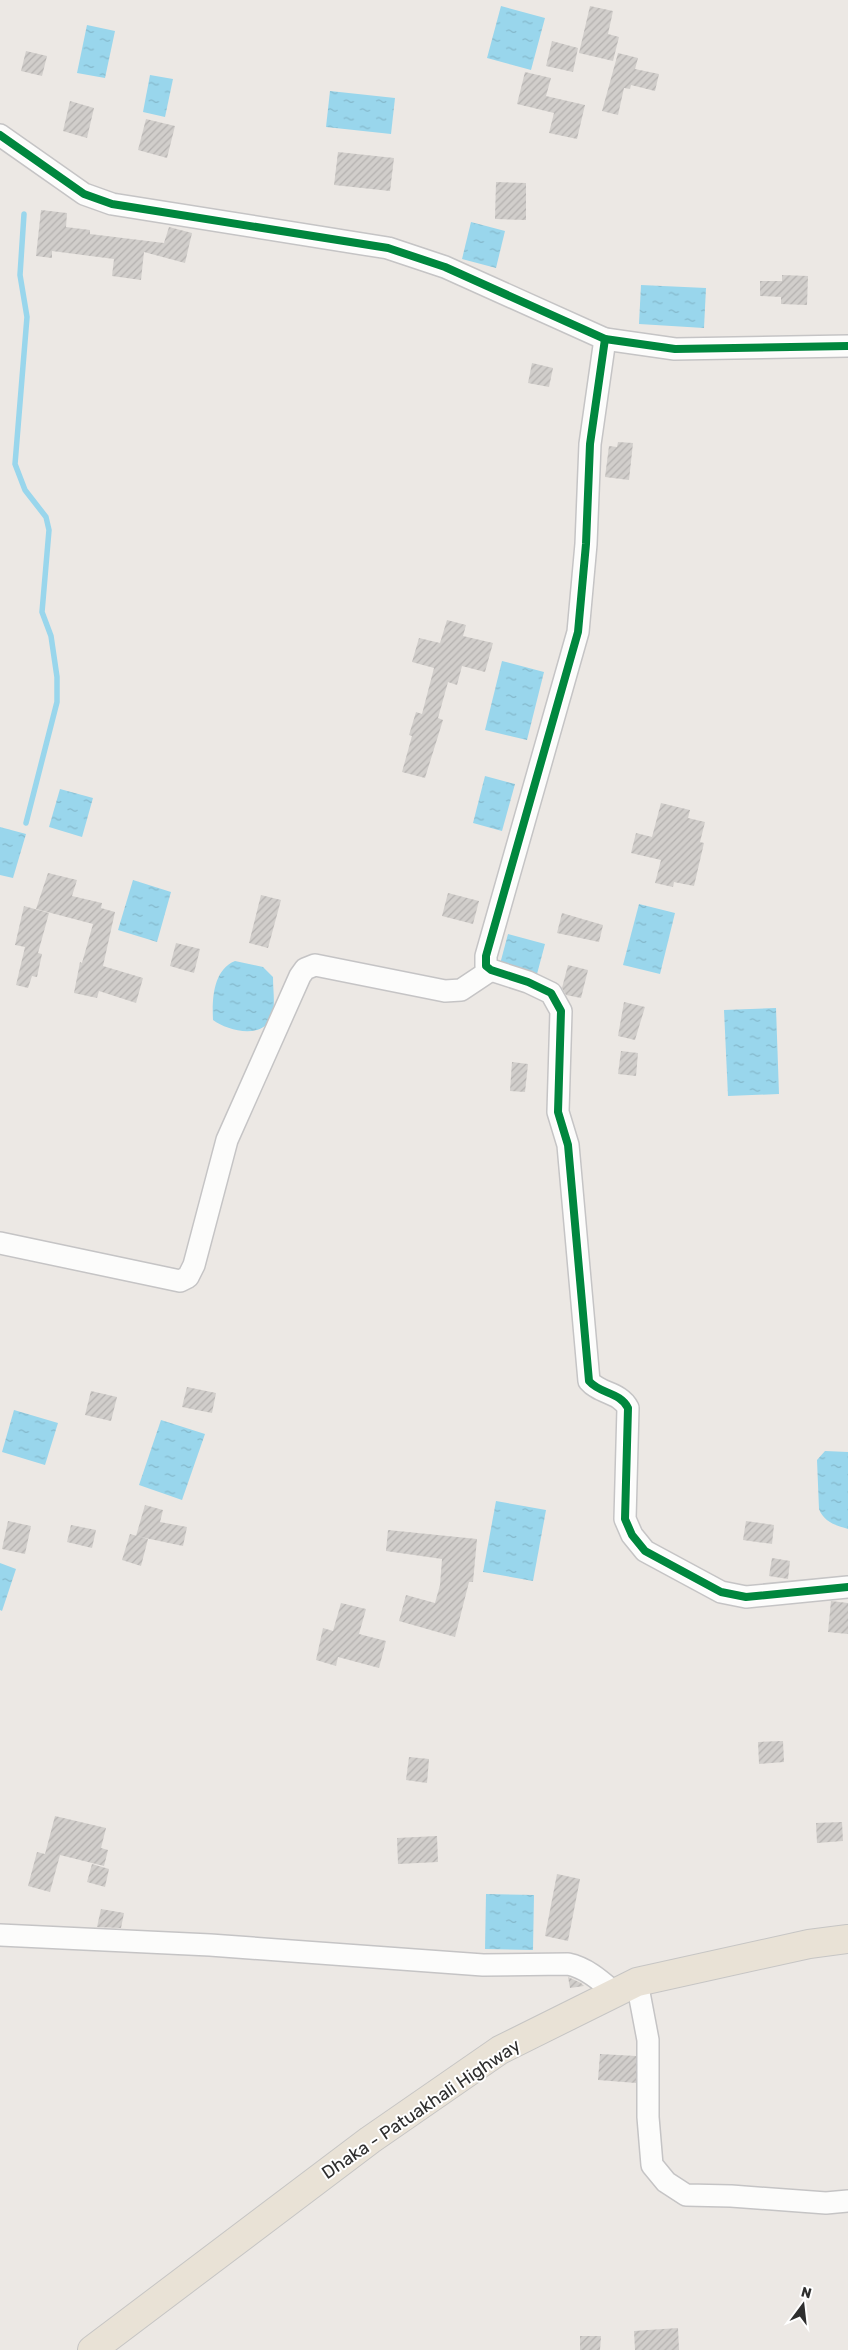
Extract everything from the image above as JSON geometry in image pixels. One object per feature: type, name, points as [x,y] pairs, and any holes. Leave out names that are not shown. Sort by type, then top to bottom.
[{"type":"highway","name":"Dhaka - Patuakhali Highway","points":[[92,2350],[370,2140],[500,2050],[626,1987],[809,1944],[848,1939]]},
{"type":"street","points":[[0,134],[84,194],[112,204],[388,248],[446,267],[605,339],[676,349],[848,346]]},
{"type":"street","points":[[605,339],[590,444],[586,544],[578,632],[486,956],[486,966],[491,970],[528,982],[551,993],[561,1011],[558,1112],[568,1145],[589,1381],[594,1387],[614,1395],[625,1402],[628,1408],[625,1519],[632,1536],[652,1556],[703,1580],[722,1592],[746,1597],[848,1587]]},
{"type":"street","points":[[0,1242],[180,1281],[188,1276],[194,1265],[228,1140],[300,976],[305,969],[315,965],[445,992],[461,990],[491,970]]},
{"type":"street","points":[[0,1935],[210,1945],[483,1965],[568,1964],[578,1966],[590,1973],[626,1987],[648,2040],[648,2117],[652,2165],[666,2182],[686,2195],[826,2202],[848,2201]]},
{"type":"water","points":[[501,6],[545,18],[531,70],[487,58]]},
{"type":"water","points":[[87,25],[115,31],[105,78],[77,73]]},
{"type":"water","points":[[150,75],[173,79],[165,117],[143,112]]},
{"type":"water","points":[[330,91],[395,98],[391,134],[326,127]]},
{"type":"water","points":[[471,222],[505,231],[496,268],[462,259]]},
{"type":"water","points":[[641,285],[706,288],[704,328],[639,324]]},
{"type":"water","points":[[502,661],[544,672],[527,740],[485,730]]},
{"type":"water","points":[[485,776],[515,784],[502,831],[473,823]]},
{"type":"water","points":[[60,789],[93,798],[82,837],[49,827]]},
{"type":"water","points":[[0,827],[26,834],[13,878],[0,875]]},
{"type":"water","points":[[133,880],[171,892],[157,942],[118,930]]},
{"type":"water","points":[[639,904],[675,913],[660,974],[623,965]]},
{"type":"water","points":[[508,934],[545,944],[537,974],[500,964]]},
{"type":"water","points":[[235,961],[263,967],[273,977],[273,1013],[269,1022],[256,1030],[247,1031],[228,1028],[213,1020],[215,986],[222,971]]},
{"type":"water","points":[[776,1008],[779,1094],[728,1096],[724,1010]]},
{"type":"water","points":[[14,1410],[58,1423],[45,1465],[2,1452]]},
{"type":"water","points":[[161,1420],[205,1434],[182,1500],[139,1485]]},
{"type":"water","points":[[825,1451],[848,1452],[848,1529],[827,1520],[819,1509],[817,1460]]},
{"type":"water","points":[[496,1501],[546,1510],[533,1581],[483,1572]]},
{"type":"water","points":[[0,1563],[16,1569],[2,1611],[0,1610]]},
{"type":"water","points":[[486,1894],[534,1895],[533,1950],[485,1949]]},
{"type":"building","points":[[590,6],[613,11],[608,34],[619,37],[613,61],[579,53]]},
{"type":"building","points":[[552,41],[578,48],[573,72],[546,66]]},
{"type":"building","points":[[26,51],[47,56],[42,76],[21,71]]},
{"type":"building","points":[[618,53],[638,58],[635,69],[659,74],[655,91],[631,85],[630,89],[624,88],[618,115],[602,111]]},
{"type":"building","points":[[525,72],[551,78],[546,96],[585,105],[577,139],[549,133],[554,113],[517,104]]},
{"type":"building","points":[[70,101],[94,108],[87,138],[63,131]]},
{"type":"building","points":[[146,119],[175,126],[167,158],[138,150]]},
{"type":"building","points":[[338,152],[394,158],[390,191],[334,185]]},
{"type":"building","points":[[496,182],[526,183],[526,220],[495,219]]},
{"type":"building","points":[[41,210],[67,213],[66,227],[90,230],[90,234],[164,243],[169,227],[192,233],[185,263],[144,252],[141,280],[112,276],[114,259],[52,251],[52,258],[36,256]]},
{"type":"building","points":[[782,275],[808,276],[807,305],[781,304],[781,297],[760,296],[760,281],[782,281]]},
{"type":"building","points":[[532,363],[553,368],[549,387],[528,383]]},
{"type":"building","points":[[618,442],[633,443],[629,480],[605,477],[609,446],[617,447]]},
{"type":"building","points":[[447,620],[466,625],[463,636],[493,643],[485,672],[462,666],[457,685],[448,682],[438,718],[443,720],[425,778],[402,772],[412,736],[409,735],[416,712],[422,714],[434,668],[412,662],[419,638],[440,643]]},
{"type":"building","points":[[661,803],[690,810],[688,818],[705,822],[700,842],[704,843],[694,886],[674,882],[673,887],[655,883],[661,860],[631,853],[636,833],[652,837]]},
{"type":"building","points":[[48,873],[77,880],[72,896],[102,903],[101,908],[115,912],[103,966],[143,978],[136,1003],[99,991],[97,998],[74,993],[80,962],[82,963],[93,924],[36,909]]},
{"type":"building","points":[[448,893],[479,901],[473,924],[442,916]]},
{"type":"building","points":[[261,895],[281,900],[268,948],[249,943]]},
{"type":"building","points":[[24,906],[49,913],[38,953],[42,954],[37,977],[32,976],[28,988],[16,985],[25,947],[15,945]]},
{"type":"building","points":[[562,913],[603,925],[599,942],[557,933]]},
{"type":"building","points":[[176,943],[200,949],[194,973],[170,966]]},
{"type":"building","points":[[568,965],[588,970],[581,998],[566,995],[562,988]]},
{"type":"building","points":[[624,1002],[645,1007],[635,1040],[618,1036]]},
{"type":"building","points":[[621,1051],[638,1053],[636,1076],[618,1074]]},
{"type":"building","points":[[512,1062],[528,1064],[525,1092],[510,1091]]},
{"type":"building","points":[[187,1387],[216,1393],[212,1413],[182,1407]]},
{"type":"building","points":[[91,1391],[117,1397],[111,1421],[85,1415]]},
{"type":"building","points":[[145,1505],[163,1510],[160,1522],[187,1527],[183,1546],[136,1536]]},
{"type":"building","points":[[8,1521],[31,1526],[25,1554],[2,1549]]},
{"type":"building","points":[[746,1521],[774,1525],[772,1544],[743,1540]]},
{"type":"building","points":[[71,1525],[96,1530],[92,1548],[67,1542]]},
{"type":"building","points":[[388,1530],[477,1539],[473,1582],[469,1582],[455,1637],[399,1621],[406,1595],[435,1603],[440,1585],[442,1559],[386,1551]]},
{"type":"building","points":[[130,1534],[148,1539],[141,1566],[122,1560]]},
{"type":"building","points":[[772,1558],[790,1561],[788,1579],[769,1576]]},
{"type":"building","points":[[831,1601],[848,1603],[848,1634],[828,1632]]},
{"type":"building","points":[[341,1603],[366,1609],[359,1634],[386,1641],[379,1668],[338,1657],[336,1666],[316,1660],[323,1628],[333,1631]]},
{"type":"building","points":[[783,1741],[784,1762],[759,1764],[758,1742]]},
{"type":"building","points":[[409,1757],[429,1759],[427,1783],[406,1780]]},
{"type":"building","points":[[55,1816],[106,1828],[101,1848],[108,1850],[104,1866],[60,1855],[50,1892],[28,1886],[37,1852],[45,1854]]},
{"type":"building","points":[[842,1822],[843,1841],[817,1843],[816,1823]]},
{"type":"building","points":[[437,1836],[438,1862],[398,1864],[397,1838]]},
{"type":"building","points":[[92,1864],[109,1869],[105,1887],[87,1882]]},
{"type":"building","points":[[557,1874],[580,1879],[568,1941],[545,1936]]},
{"type":"building","points":[[101,1909],[124,1913],[121,1928],[97,1927]]},
{"type":"building","points":[[568,1977],[581,1983],[584,1986],[570,1988]]},
{"type":"building","points":[[600,2054],[636,2056],[636,2083],[598,2080]]},
{"type":"building","points":[[678,2328],[679,2350],[635,2350],[634,2331]]},
{"type":"building","points":[[580,2336],[601,2336],[600,2350],[580,2350]]},
{"type":"waterway","points":[[24,214],[20,275],[27,317],[15,464],[25,490],[46,517],[49,530],[42,612],[51,636],[57,677],[57,702],[26,823]]},
{"type":"cycle path","points":[[0,135],[84,194],[112,204],[388,248],[445,267],[605,339],[675,349],[848,346]]},
{"type":"cycle path","points":[[605,339],[590,444],[586,544],[578,632],[486,956],[486,966],[491,970],[528,982],[551,993],[561,1011],[558,1112],[568,1145],[589,1381],[620,1399],[628,1408],[625,1519],[632,1535],[645,1551],[721,1592],[746,1597],[848,1587]]}]
